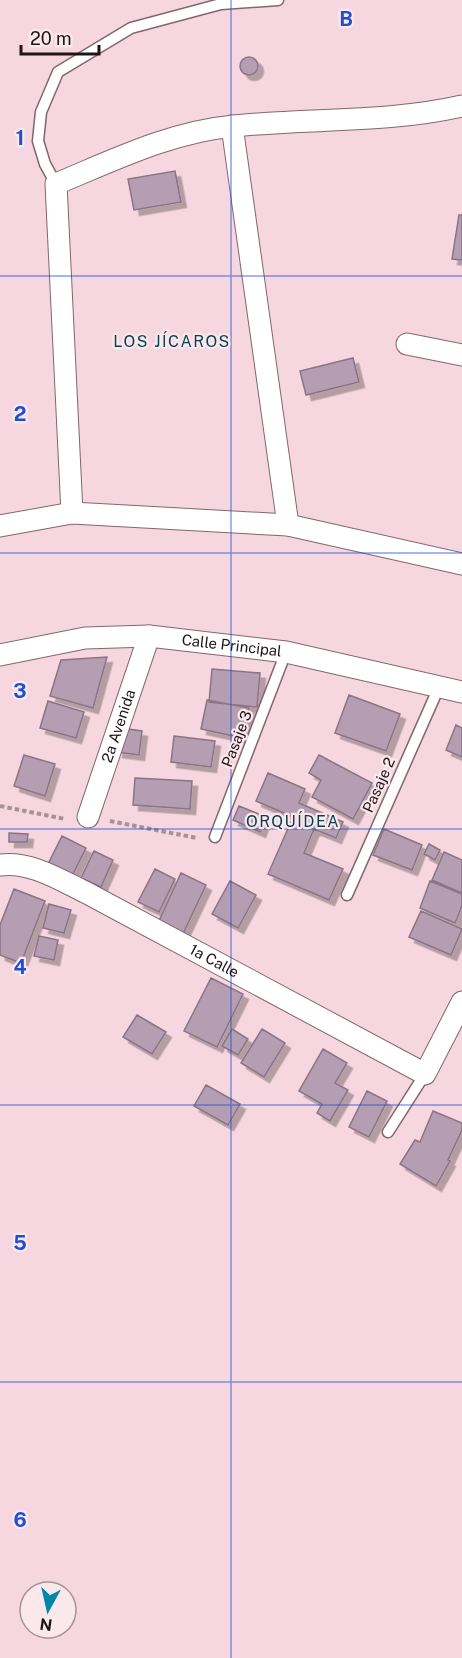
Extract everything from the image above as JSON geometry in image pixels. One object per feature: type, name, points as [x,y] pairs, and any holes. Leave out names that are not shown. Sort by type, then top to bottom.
[{"type":"street","points":[[72,513],[56,184],[158,141],[232,126],[419,116],[462,106]]},
{"type":"street","points":[[232,126],[288,525]]},
{"type":"street","points":[[407,344],[462,355]]},
{"type":"street","points":[[0,526],[72,513],[288,525],[462,564]]},
{"type":"street","name":"Calle Principal","points":[[0,655],[85,638],[149,636],[286,651],[462,692]]},
{"type":"street","name":"2a Avenida","points":[[88,817],[149,636]]},
{"type":"street","name":"1a Calle","points":[[0,866],[14,863],[30,866],[87,893],[425,1074]]},
{"type":"street","points":[[425,1074],[462,1002]]},
{"type":"lane","points":[[56,184],[38,141],[41,112],[58,72],[131,28],[221,4],[278,0]]},
{"type":"lane","name":"Pasaje 3","points":[[215,837],[286,651]]},
{"type":"lane","name":"Pasaje 2","points":[[347,896],[439,687]]},
{"type":"lane","points":[[388,1132],[425,1074]]},
{"type":"path","points":[[0,806],[65,820],[88,817],[206,840],[215,837]]},
{"type":"building","points":[[249,57],[255,60],[258,66],[255,72],[249,75],[243,72],[240,66],[243,60]]},
{"type":"building","points":[[175,171],[181,202],[134,210],[128,179]]},
{"type":"building","points":[[459,215],[462,215],[462,260],[452,259]]},
{"type":"building","points":[[353,358],[359,382],[306,395],[300,371]]},
{"type":"building","points":[[107,657],[93,708],[50,696],[61,660]]},
{"type":"building","points":[[212,669],[260,673],[257,707],[209,702]]},
{"type":"building","points":[[349,695],[400,714],[386,751],[335,733]]},
{"type":"building","points":[[207,700],[249,708],[243,738],[201,729]]},
{"type":"building","points":[[48,701],[84,712],[76,738],[40,728]]},
{"type":"building","points":[[456,725],[462,728],[462,757],[446,750]]},
{"type":"building","points":[[121,728],[142,731],[139,755],[117,752]]},
{"type":"building","points":[[174,736],[215,741],[211,767],[171,762]]},
{"type":"building","points":[[24,755],[55,764],[45,796],[14,786]]},
{"type":"building","points":[[319,755],[372,783],[353,819],[312,797],[321,780],[309,773]]},
{"type":"building","points":[[268,773],[305,789],[299,803],[343,822],[336,838],[314,829],[304,853],[343,869],[329,900],[268,874],[293,817],[256,801]]},
{"type":"building","points":[[135,778],[192,781],[190,809],[133,805]]},
{"type":"building","points":[[239,806],[266,817],[260,832],[233,820]]},
{"type":"building","points":[[384,829],[422,845],[412,870],[373,855]]},
{"type":"building","points":[[9,833],[28,834],[27,842],[9,842]]},
{"type":"building","points":[[62,836],[86,848],[70,880],[46,868]]},
{"type":"building","points":[[429,844],[440,850],[435,860],[424,854]]},
{"type":"building","points":[[94,851],[113,860],[101,887],[81,878]]},
{"type":"building","points":[[444,852],[462,860],[462,893],[432,880]]},
{"type":"building","points":[[155,869],[175,879],[159,912],[138,902]]},
{"type":"building","points":[[181,873],[206,885],[182,936],[157,925]]},
{"type":"building","points":[[230,881],[256,895],[238,928],[212,914]]},
{"type":"building","points":[[430,881],[462,894],[462,906],[455,923],[420,908]]},
{"type":"building","points":[[14,889],[45,901],[21,963],[0,955],[0,925]]},
{"type":"building","points":[[49,904],[71,910],[64,933],[43,928]]},
{"type":"building","points":[[421,911],[462,929],[451,955],[409,937]]},
{"type":"building","points":[[39,936],[58,940],[54,960],[34,956]]},
{"type":"building","points":[[211,978],[243,994],[217,1047],[184,1031]]},
{"type":"building","points":[[137,1015],[166,1032],[152,1054],[123,1037]]},
{"type":"building","points":[[232,1029],[248,1039],[238,1055],[222,1046]]},
{"type":"building","points":[[262,1029],[285,1043],[264,1077],[241,1063]]},
{"type":"building","points":[[323,1049],[347,1063],[335,1083],[348,1090],[330,1121],[317,1113],[322,1104],[299,1091]]},
{"type":"building","points":[[206,1085],[240,1104],[228,1125],[194,1106]]},
{"type":"building","points":[[367,1091],[387,1101],[369,1137],[349,1127]]},
{"type":"building","points":[[433,1111],[462,1123],[462,1130],[448,1160],[450,1161],[436,1186],[400,1164],[415,1140],[420,1142]]},
{"type":"district","name":"LOS JÍCAROS","points":[[172,341]]},
{"type":"district","name":"ORQUÍDEA","points":[[293,821]]}]
